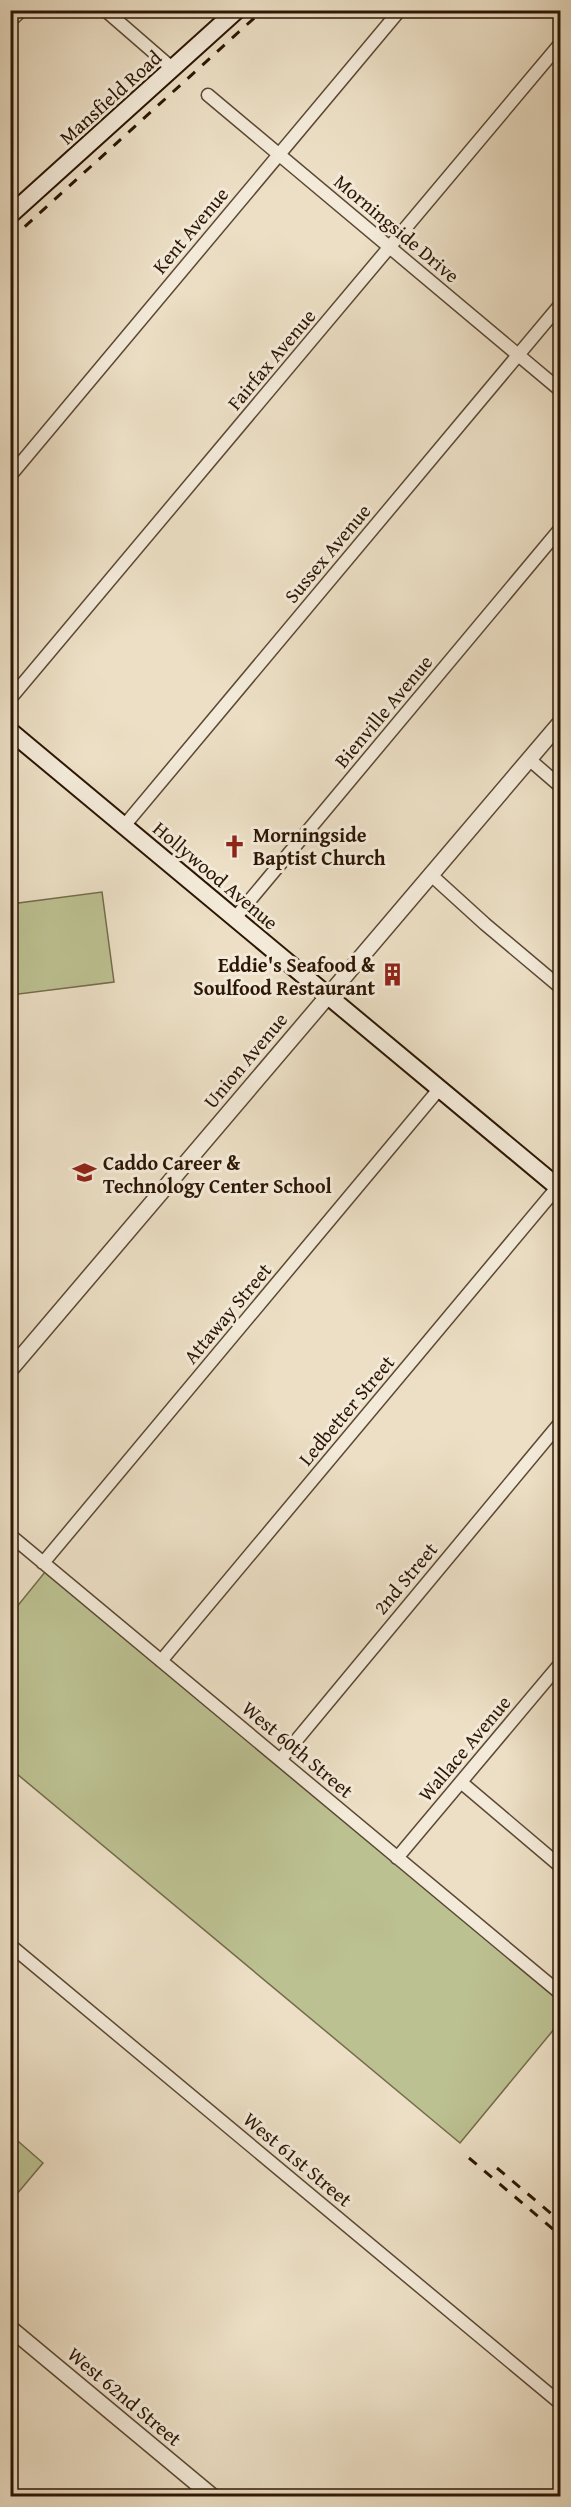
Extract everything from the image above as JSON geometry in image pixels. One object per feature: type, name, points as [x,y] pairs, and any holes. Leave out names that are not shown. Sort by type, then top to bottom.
[{"type":"main road","name":"Mansfield Road","points":[[10,215],[237,10]]},
{"type":"main road","name":"Hollywood Avenue","points":[[10,731],[560,1186]]},
{"type":"street","points":[[10,21],[22,10]]},
{"type":"street","points":[[105,10],[173,69]]},
{"type":"street","name":"Kent Avenue","points":[[10,476],[400,10]]},
{"type":"street","name":"Fairfax Avenue","points":[[10,699],[561,44]]},
{"type":"street","name":"Morningside Drive","points":[[208,95],[561,390]]},
{"type":"street","name":"Sussex Avenue","points":[[124,826],[561,305]]},
{"type":"street","name":"Bienville Avenue","points":[[235,918],[561,529]]},
{"type":"street","name":"Union Avenue","points":[[10,1370],[430,874],[561,723]]},
{"type":"street","points":[[530,760],[561,786]]},
{"type":"street","points":[[430,874],[510,946],[561,987]]},
{"type":"street","name":"Attaway Street","points":[[43,1563],[440,1088]]},
{"type":"street","name":"Ledbetter Street","points":[[161,1661],[560,1186]]},
{"type":"street","name":"2nd Street","points":[[280,1760],[561,1423]]},
{"type":"street","name":"West 60th Street","points":[[10,1535],[561,1994]]},
{"type":"street","name":"Wallace Avenue","points":[[397,1858],[561,1664]]},
{"type":"street","points":[[462,1783],[561,1866]]},
{"type":"street","name":"West 61st Street","points":[[10,1945],[561,2403]]},
{"type":"street","name":"West 62nd Street","points":[[10,2328],[212,2496]]},
{"type":"green space","points":[[102,892],[114,982],[11,995],[11,904]]},
{"type":"green space","points":[[45,1572],[560,2001],[560,2022],[460,2143],[11,1769],[11,1614]]},
{"type":"green space","points":[[11,2135],[43,2163],[11,2201]]},
{"type":"railway","points":[[10,240],[263,10]]},
{"type":"railway","points":[[469,2158],[560,2235]]},
{"type":"railway","points":[[497,2168],[560,2221]]},
{"type":"place","name":"Morningside Baptist Church","points":[[235,846]]},
{"type":"place","name":"Eddie's Seafood & Soulfood Restaurant","points":[[393,975]]},
{"type":"place","name":"Caddo Career & Technology Center School","points":[[85,1173]]}]
